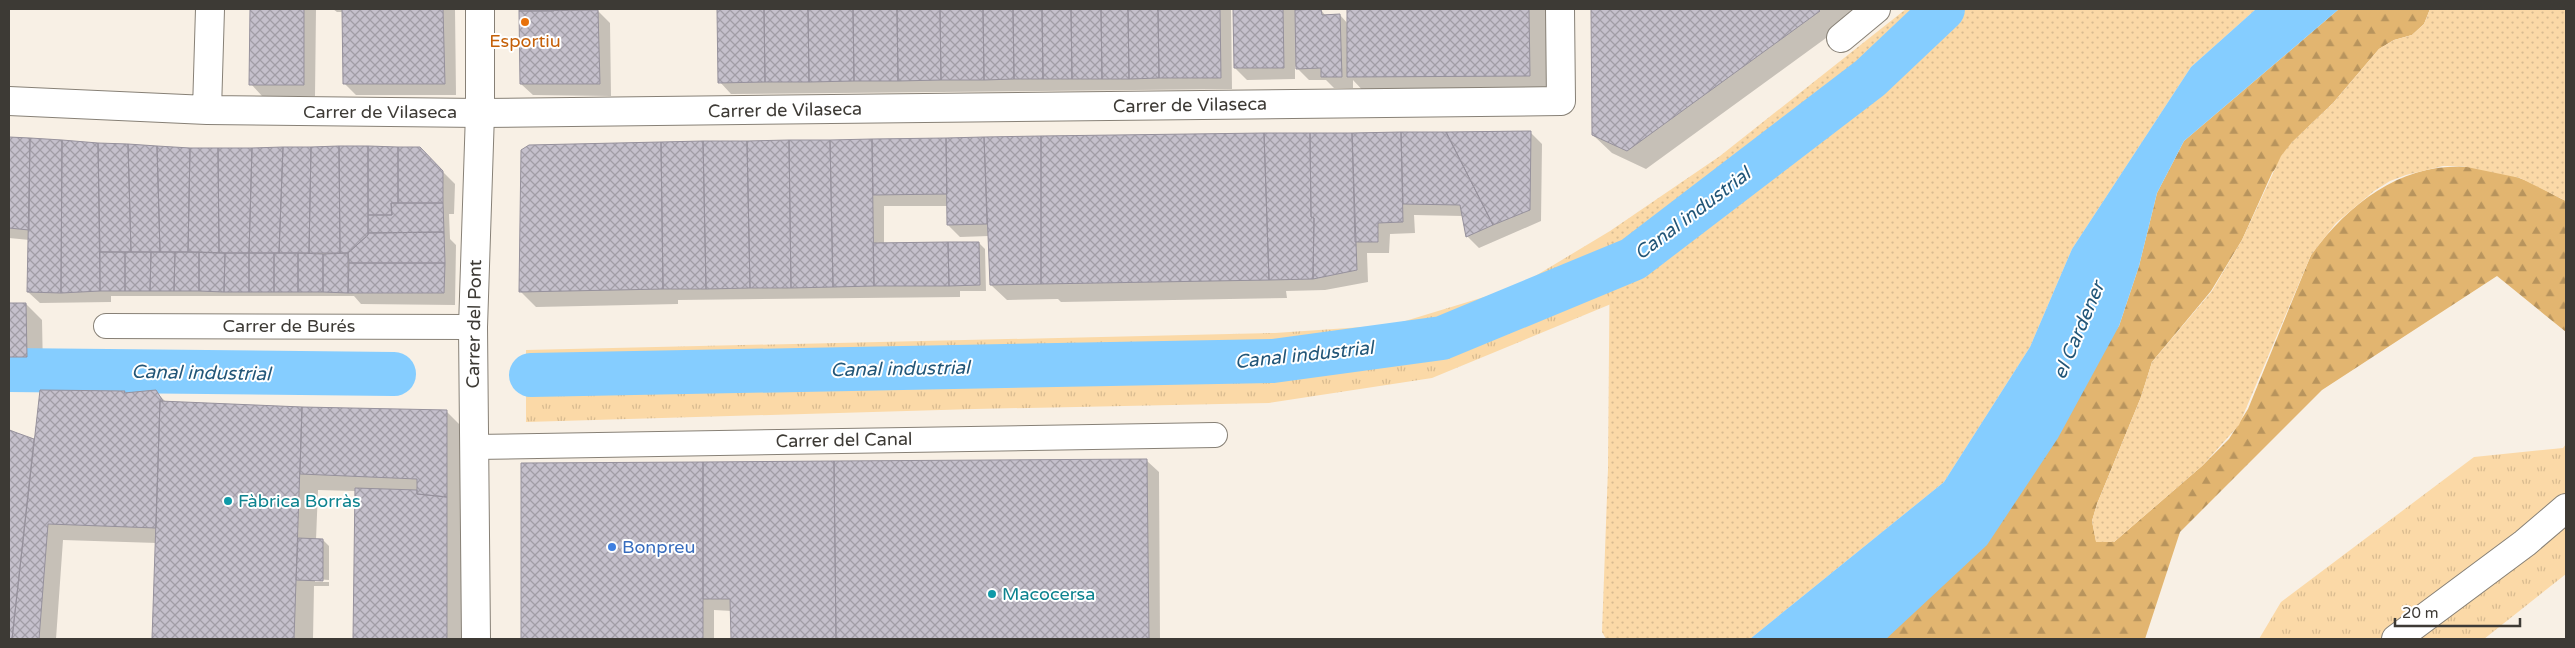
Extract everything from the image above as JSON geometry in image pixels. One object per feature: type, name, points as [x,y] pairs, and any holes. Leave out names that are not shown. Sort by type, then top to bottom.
[{"type":"street","points":[[207,110],[210,9]]},
{"type":"street","name":"Carrer del Pont","points":[[476,639],[473,327],[480,113],[480,9]]},
{"type":"street","name":"Carrer de Vilaseca","points":[[9,101],[207,110],[480,113],[1561,101],[1560,9]]},
{"type":"street","points":[[1841,38],[1876,9]]},
{"type":"street","points":[[2396,639],[2525,543],[2566,508]]},
{"type":"street","points":[[2525,543],[2566,519]]},
{"type":"lane","name":"Carrer de Burés","points":[[106,326],[473,327]]},
{"type":"lane","name":"Carrer del Canal","points":[[473,447],[1215,435]]},
{"type":"green space","points":[[1906,9],[2256,9],[2191,67],[2072,249],[2030,347],[1944,482],[1750,639],[1606,639],[1602,632],[1608,469],[1610,231],[1720,156]]},
{"type":"green space","points":[[2339,9],[2430,9],[2424,24],[2412,35],[2394,40],[2379,49],[2333,103],[2307,128],[2272,173],[2242,240],[2211,291],[2152,362],[2141,397],[2097,504],[2092,521],[2096,541],[2114,542],[2202,466],[2229,439],[2248,409],[2311,255],[2354,208],[2378,190],[2403,177],[2431,169],[2459,166],[2490,170],[2528,181],[2566,201],[2566,332],[2497,276],[2322,390],[2180,532],[2145,639],[1886,639],[2119,326],[2139,266],[2157,193],[2184,141]]},
{"type":"green space","points":[[2430,9],[2566,9],[2566,201],[2520,178],[2462,166],[2443,166],[2406,175],[2390,181],[2374,191],[2336,223],[2311,255],[2239,425],[2202,466],[2114,542],[2096,542],[2092,521],[2097,504],[2141,397],[2152,362],[2212,291],[2242,240],[2281,156],[2292,142],[2333,103],[2379,49],[2394,40],[2412,35],[2424,24]]},
{"type":"green space","points":[[1610,231],[1611,304],[1432,378],[1269,403],[975,409],[526,422],[526,350],[1275,333],[1392,325],[1517,287]]},
{"type":"green space","points":[[2566,444],[2566,574],[2484,639],[2259,639],[2281,602],[2474,457],[2563,448]]},
{"type":"water","name":"el Cardener","points":[[2256,9],[2339,9],[2184,141],[2157,193],[2139,266],[2119,326],[2058,438],[1987,545],[1886,639],[1750,639],[1944,482],[2030,347],[2072,249],[2191,67]]},
{"type":"building","points":[[250,9],[304,9],[304,85],[249,85]]},
{"type":"building","points":[[342,9],[443,9],[445,84],[343,84]]},
{"type":"building","points":[[519,9],[554,9],[554,11],[519,11]]},
{"type":"building","points":[[717,9],[764,9],[765,82],[718,83]]},
{"type":"building","points":[[764,9],[808,9],[809,82],[765,82]]},
{"type":"building","points":[[808,9],[853,9],[854,81],[809,82]]},
{"type":"building","points":[[853,9],[897,9],[898,81],[854,81]]},
{"type":"building","points":[[897,9],[940,9],[941,80],[898,81]]},
{"type":"building","points":[[940,9],[983,9],[984,80],[941,80]]},
{"type":"building","points":[[983,9],[1013,9],[1014,79],[984,80]]},
{"type":"building","points":[[1013,9],[1042,9],[1043,79],[1014,79]]},
{"type":"building","points":[[1042,9],[1071,9],[1072,79],[1043,79]]},
{"type":"building","points":[[1071,9],[1101,9],[1102,79],[1072,79]]},
{"type":"building","points":[[1101,9],[1128,9],[1129,79],[1102,79]]},
{"type":"building","points":[[1128,9],[1158,9],[1159,78],[1129,79]]},
{"type":"building","points":[[1158,9],[1220,9],[1221,78],[1159,78]]},
{"type":"building","points":[[1233,9],[1283,9],[1284,68],[1234,68]]},
{"type":"building","points":[[1321,9],[1322,15],[1340,14],[1342,77],[1321,77],[1321,68],[1296,69],[1295,10]]},
{"type":"building","points":[[1347,9],[1529,9],[1530,76],[1347,77]]},
{"type":"building","points":[[1591,9],[1818,9],[1820,11],[1627,151],[1592,135]]},
{"type":"building","points":[[598,10],[600,84],[520,84],[519,11]]},
{"type":"building","points":[[1531,131],[1530,210],[1493,225],[1446,132]]},
{"type":"building","points":[[1401,132],[1446,132],[1493,225],[1466,237],[1460,205],[1403,204]]},
{"type":"building","points":[[1401,132],[1403,222],[1378,223],[1378,242],[1355,242],[1352,133]]},
{"type":"building","points":[[1264,133],[1269,280],[1041,284],[1041,136]]},
{"type":"building","points":[[1264,133],[1310,133],[1311,217],[1314,218],[1313,279],[1269,280]]},
{"type":"building","points":[[1310,133],[1352,133],[1357,270],[1313,279],[1314,218],[1311,217]]},
{"type":"building","points":[[1041,136],[1041,284],[990,285],[984,137]]},
{"type":"building","points":[[9,137],[30,138],[29,230],[9,228]]},
{"type":"building","points":[[984,137],[987,224],[947,225],[946,138]]},
{"type":"building","points":[[30,138],[62,140],[61,293],[27,292]]},
{"type":"building","points":[[946,138],[947,194],[873,195],[872,139]]},
{"type":"building","points":[[872,139],[874,286],[833,287],[830,140]]},
{"type":"building","points":[[62,140],[98,143],[100,291],[61,293]]},
{"type":"building","points":[[789,140],[791,288],[750,288],[747,141]]},
{"type":"building","points":[[789,140],[830,140],[833,287],[791,288]]},
{"type":"building","points":[[703,141],[706,289],[663,289],[661,142]]},
{"type":"building","points":[[703,141],[747,141],[750,288],[706,289]]},
{"type":"building","points":[[661,142],[663,289],[519,292],[521,150],[529,145]]},
{"type":"building","points":[[98,143],[128,144],[131,252],[100,252]]},
{"type":"building","points":[[128,144],[157,146],[160,252],[131,252]]},
{"type":"building","points":[[157,146],[190,148],[188,252],[160,252]]},
{"type":"building","points":[[339,146],[340,253],[309,253],[311,147]]},
{"type":"building","points":[[339,146],[368,146],[368,235],[348,253],[340,253]]},
{"type":"building","points":[[368,146],[398,147],[398,203],[391,203],[392,215],[368,215]]},
{"type":"building","points":[[283,147],[279,253],[249,253],[252,148]]},
{"type":"building","points":[[283,147],[311,147],[309,253],[279,253]]},
{"type":"building","points":[[398,147],[420,147],[443,171],[443,203],[398,203]]},
{"type":"building","points":[[190,148],[218,148],[219,253],[188,252]]},
{"type":"building","points":[[218,148],[252,148],[249,253],[219,253]]},
{"type":"building","points":[[391,203],[443,203],[444,232],[368,233],[368,215],[392,215]]},
{"type":"building","points":[[444,232],[445,263],[349,263],[348,253],[368,233]]},
{"type":"building","points":[[948,242],[979,242],[980,285],[949,286]]},
{"type":"building","points":[[948,242],[949,286],[874,286],[873,243]]},
{"type":"building","points":[[100,252],[125,252],[125,291],[100,291]]},
{"type":"building","points":[[125,252],[151,252],[150,291],[125,291]]},
{"type":"building","points":[[151,252],[175,252],[174,291],[150,291]]},
{"type":"building","points":[[175,252],[199,252],[199,291],[174,291]]},
{"type":"building","points":[[199,252],[225,253],[224,292],[199,291]]},
{"type":"building","points":[[225,253],[249,253],[249,292],[224,292]]},
{"type":"building","points":[[249,253],[274,253],[274,292],[249,292]]},
{"type":"building","points":[[274,253],[298,253],[298,292],[274,292]]},
{"type":"building","points":[[298,253],[323,254],[323,292],[298,292]]},
{"type":"building","points":[[348,253],[348,293],[323,292],[323,254]]},
{"type":"building","points":[[349,263],[445,263],[444,293],[348,293]]},
{"type":"building","points":[[9,303],[26,303],[27,357],[9,357]]},
{"type":"building","points":[[40,390],[125,391],[124,393],[156,390],[163,401],[160,401],[156,528],[48,524],[39,639],[12,639]]},
{"type":"building","name":"Fàbrica Borràs","points":[[160,401],[302,407],[294,639],[152,639]]},
{"type":"building","points":[[302,407],[447,410],[447,497],[417,494],[417,479],[300,474]]},
{"type":"building","points":[[9,430],[34,439],[12,639],[9,639]]},
{"type":"building","name":"Macocersa","points":[[1147,459],[1149,639],[836,639],[834,461]]},
{"type":"building","points":[[834,461],[836,639],[731,639],[730,599],[703,599],[703,462]]},
{"type":"building","name":"Bonpreu","points":[[703,462],[703,639],[521,639],[521,463]]},
{"type":"building","points":[[355,488],[417,490],[417,494],[447,497],[447,639],[353,639]]},
{"type":"building","points":[[298,538],[323,539],[323,581],[296,580]]},
{"type":"waterway","name":"Canal industrial","points":[[531,375],[1273,361],[1442,338],[1633,259],[1870,78],[1943,9]]},
{"type":"waterway","name":"Canal industrial","points":[[9,370],[394,374]]},
{"type":"place","name":"Esportiu","points":[[525,22]]},
{"type":"place","name":"Fàbrica Borràs","points":[[228,501]]},
{"type":"place","name":"Bonpreu","points":[[612,547]]},
{"type":"place","name":"Macocersa","points":[[992,594]]}]
